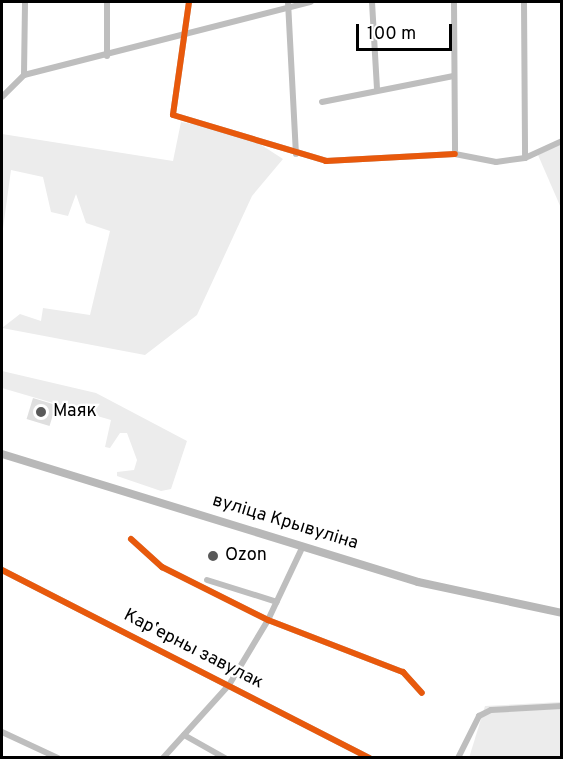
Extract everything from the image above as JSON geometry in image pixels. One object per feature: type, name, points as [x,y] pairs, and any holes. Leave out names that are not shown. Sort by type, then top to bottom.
[{"type":"main road","name":"вуліца Крывуліна","points":[[2,454],[418,582],[561,613]]},
{"type":"street","points":[[24,75],[25,2]]},
{"type":"street","points":[[107,2],[107,56]]},
{"type":"street","points":[[189,2],[173,115],[250,135],[296,154],[326,161],[455,154],[496,162],[525,158],[561,141]]},
{"type":"street","points":[[2,97],[24,75],[186,36],[289,4],[311,2]]},
{"type":"street","points":[[372,2],[377,88]]},
{"type":"street","points":[[454,2],[455,154]]},
{"type":"street","points":[[524,2],[525,158]]},
{"type":"street","points":[[289,4],[296,154]]},
{"type":"street","points":[[322,102],[377,88],[453,76]]},
{"type":"street","points":[[131,538],[162,567],[268,620],[403,672],[422,693]]},
{"type":"street","points":[[163,758],[229,685],[268,620],[303,546]]},
{"type":"street","name":"Карʼерны завулак","points":[[2,570],[370,758]]},
{"type":"street","points":[[207,580],[277,602]]},
{"type":"street","points":[[458,758],[479,716],[491,710],[561,706]]},
{"type":"street","points":[[2,732],[58,758]]},
{"type":"street","points":[[184,735],[225,758]]},
{"type":"shaded area","points":[[181,122],[243,133],[283,159],[252,196],[197,315],[145,355],[2,328],[20,314],[41,321],[43,308],[90,315],[110,231],[86,223],[76,194],[68,216],[51,212],[43,177],[11,170],[2,236],[2,134],[173,161]]},
{"type":"shaded area","points":[[561,144],[561,208],[538,155]]},
{"type":"shaded area","points":[[2,371],[96,393],[187,441],[171,489],[161,491],[117,476],[117,472],[134,470],[137,460],[127,433],[120,433],[110,448],[105,447],[111,420],[2,388]]},
{"type":"shaded area","points":[[561,702],[561,757],[469,758],[485,706]]},
{"type":"building","name":"Маяк","points":[[33,398],[56,405],[50,426],[27,419]]},
{"type":"cycle path","points":[[189,2],[173,115],[326,161],[455,154]]},
{"type":"cycle path","points":[[131,539],[162,567],[268,620],[403,672],[422,693]]},
{"type":"cycle path","points":[[2,570],[370,758]]},
{"type":"place","name":"Маяк","points":[[41,412]]},
{"type":"place","name":"Ozon","points":[[213,556]]}]
